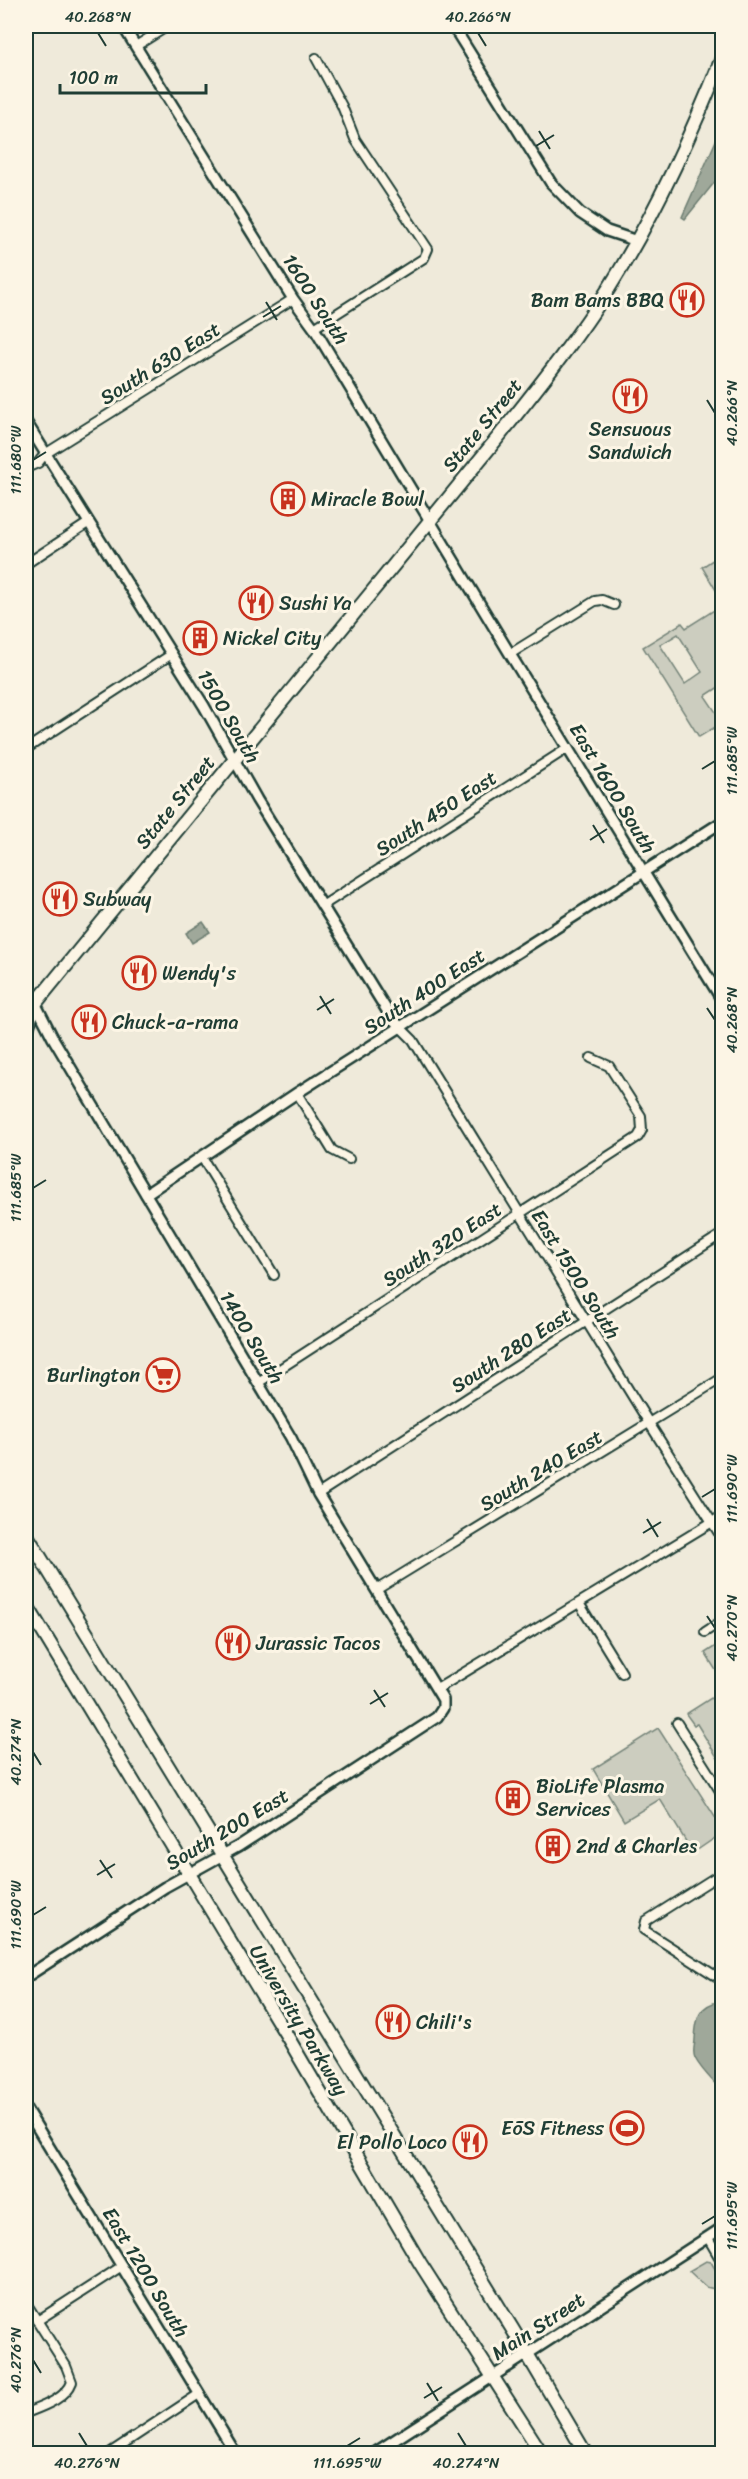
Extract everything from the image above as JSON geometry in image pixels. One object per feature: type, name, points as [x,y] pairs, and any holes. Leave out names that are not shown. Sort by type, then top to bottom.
[{"type":"main road","name":"State Street","points":[[26,1032],[30,1006],[554,368],[598,305],[637,241],[688,141],[723,58]]},
{"type":"main road","name":"University Parkway","points":[[26,1534],[527,2355]]},
{"type":"main road","name":"University Parkway","points":[[26,1604],[420,2263],[542,2454]]},
{"type":"main road","points":[[527,2355],[586,2454]]},
{"type":"street","name":"1600 South","points":[[123,26],[293,299],[314,328],[474,595]]},
{"type":"street","points":[[136,45],[168,26]]},
{"type":"street","points":[[453,26],[551,183],[580,213],[607,231],[637,241]]},
{"type":"street","points":[[314,328],[424,258],[428,249],[355,139],[342,106],[316,58]]},
{"type":"street","name":"South 630 East","points":[[26,468],[39,463],[45,454],[293,299]]},
{"type":"street","name":"1500 South","points":[[26,422],[172,654],[322,906],[391,1017],[401,1028]]},
{"type":"street","points":[[26,564],[88,523]]},
{"type":"street","name":"East 1600 South","points":[[474,595],[723,1000]]},
{"type":"street","points":[[510,654],[595,601],[602,600],[614,604]]},
{"type":"street","points":[[26,749],[172,654]]},
{"type":"street","name":"South 450 East","points":[[322,906],[568,748]]},
{"type":"street","name":"South 400 East","points":[[146,1194],[297,1093],[723,822]]},
{"type":"street","name":"1400 South","points":[[26,986],[30,1006],[146,1194],[291,1438],[318,1494],[437,1689],[443,1700],[443,1708]]},
{"type":"street","name":"East 1500 South","points":[[401,1028],[413,1040],[649,1423],[723,1538]]},
{"type":"street","name":"South 320 East","points":[[258,1383],[638,1137],[642,1130],[641,1116],[609,1066],[591,1058]]},
{"type":"street","points":[[297,1093],[332,1150],[349,1160]]},
{"type":"street","points":[[201,1156],[274,1275]]},
{"type":"street","name":"South 280 East","points":[[318,1494],[723,1234]]},
{"type":"street","name":"South 240 East","points":[[376,1590],[723,1378]]},
{"type":"street","points":[[437,1689],[723,1516]]},
{"type":"street","points":[[579,1603],[622,1673]]},
{"type":"street","points":[[705,1632],[723,1621]]},
{"type":"street","name":"South 200 East","points":[[26,1977],[221,1856],[437,1717],[443,1708]]},
{"type":"street","points":[[677,1723],[723,1794]]},
{"type":"street","points":[[723,1873],[646,1921],[644,1930],[723,1980]]},
{"type":"street","name":"East 1200 South","points":[[26,2109],[236,2454]]},
{"type":"street","name":"Main Street","points":[[373,2454],[723,2228]]},
{"type":"street","points":[[708,2238],[723,2262]]},
{"type":"street","points":[[37,2321],[122,2266]]},
{"type":"street","points":[[26,2303],[66,2366],[72,2382],[71,2387],[60,2396],[26,2413]]},
{"type":"street","points":[[108,2454],[199,2394]]},
{"type":"shaded area","points":[[722,127],[722,173],[685,219],[682,217]]},
{"type":"shaded area","points":[[722,554],[722,573],[720,575],[722,600],[702,567]]},
{"type":"shaded area","points":[[722,605],[722,685],[705,696],[717,714],[722,710],[722,723],[699,737],[643,647],[682,623],[686,628]],"holes":[[[678,634],[702,672],[685,684],[660,645]]]},
{"type":"shaded area","points":[[203,922],[210,932],[192,943],[186,933]]},
{"type":"shaded area","points":[[722,1642],[722,1680],[705,1653]]},
{"type":"shaded area","points":[[722,1691],[722,1765],[697,1724],[694,1725],[686,1714]]},
{"type":"shaded area","points":[[658,1728],[722,1828],[722,1833],[693,1853],[660,1799],[624,1821],[593,1769]]},
{"type":"shaded area","points":[[721,2001],[722,2091],[700,2067],[694,2051],[696,2025],[700,2014],[707,2006]]},
{"type":"shaded area","points":[[706,2261],[711,2262],[722,2281],[722,2295],[719,2290],[706,2287],[689,2271]]},
{"type":"place","name":"Bam Bams BBQ","points":[[687,300]]},
{"type":"place","name":"Sensuous Sandwich","points":[[630,396]]},
{"type":"place","name":"Miracle Bowl","points":[[288,499]]},
{"type":"place","name":"Sushi Ya","points":[[256,603]]},
{"type":"place","name":"Nickel City","points":[[200,638]]},
{"type":"place","name":"Subway","points":[[60,899]]},
{"type":"place","name":"Wendy's","points":[[139,973]]},
{"type":"place","name":"Chuck-a-rama","points":[[89,1022]]},
{"type":"place","name":"Burlington","points":[[163,1375]]},
{"type":"place","name":"Jurassic Tacos","points":[[233,1643]]},
{"type":"place","name":"BioLife Plasma Services","points":[[513,1798]]},
{"type":"place","name":"2nd & Charles","points":[[553,1846]]},
{"type":"place","name":"Chili's","points":[[393,2022]]},
{"type":"place","name":"EōS Fitness","points":[[627,2128]]},
{"type":"place","name":"El Pollo Loco","points":[[470,2142]]}]
